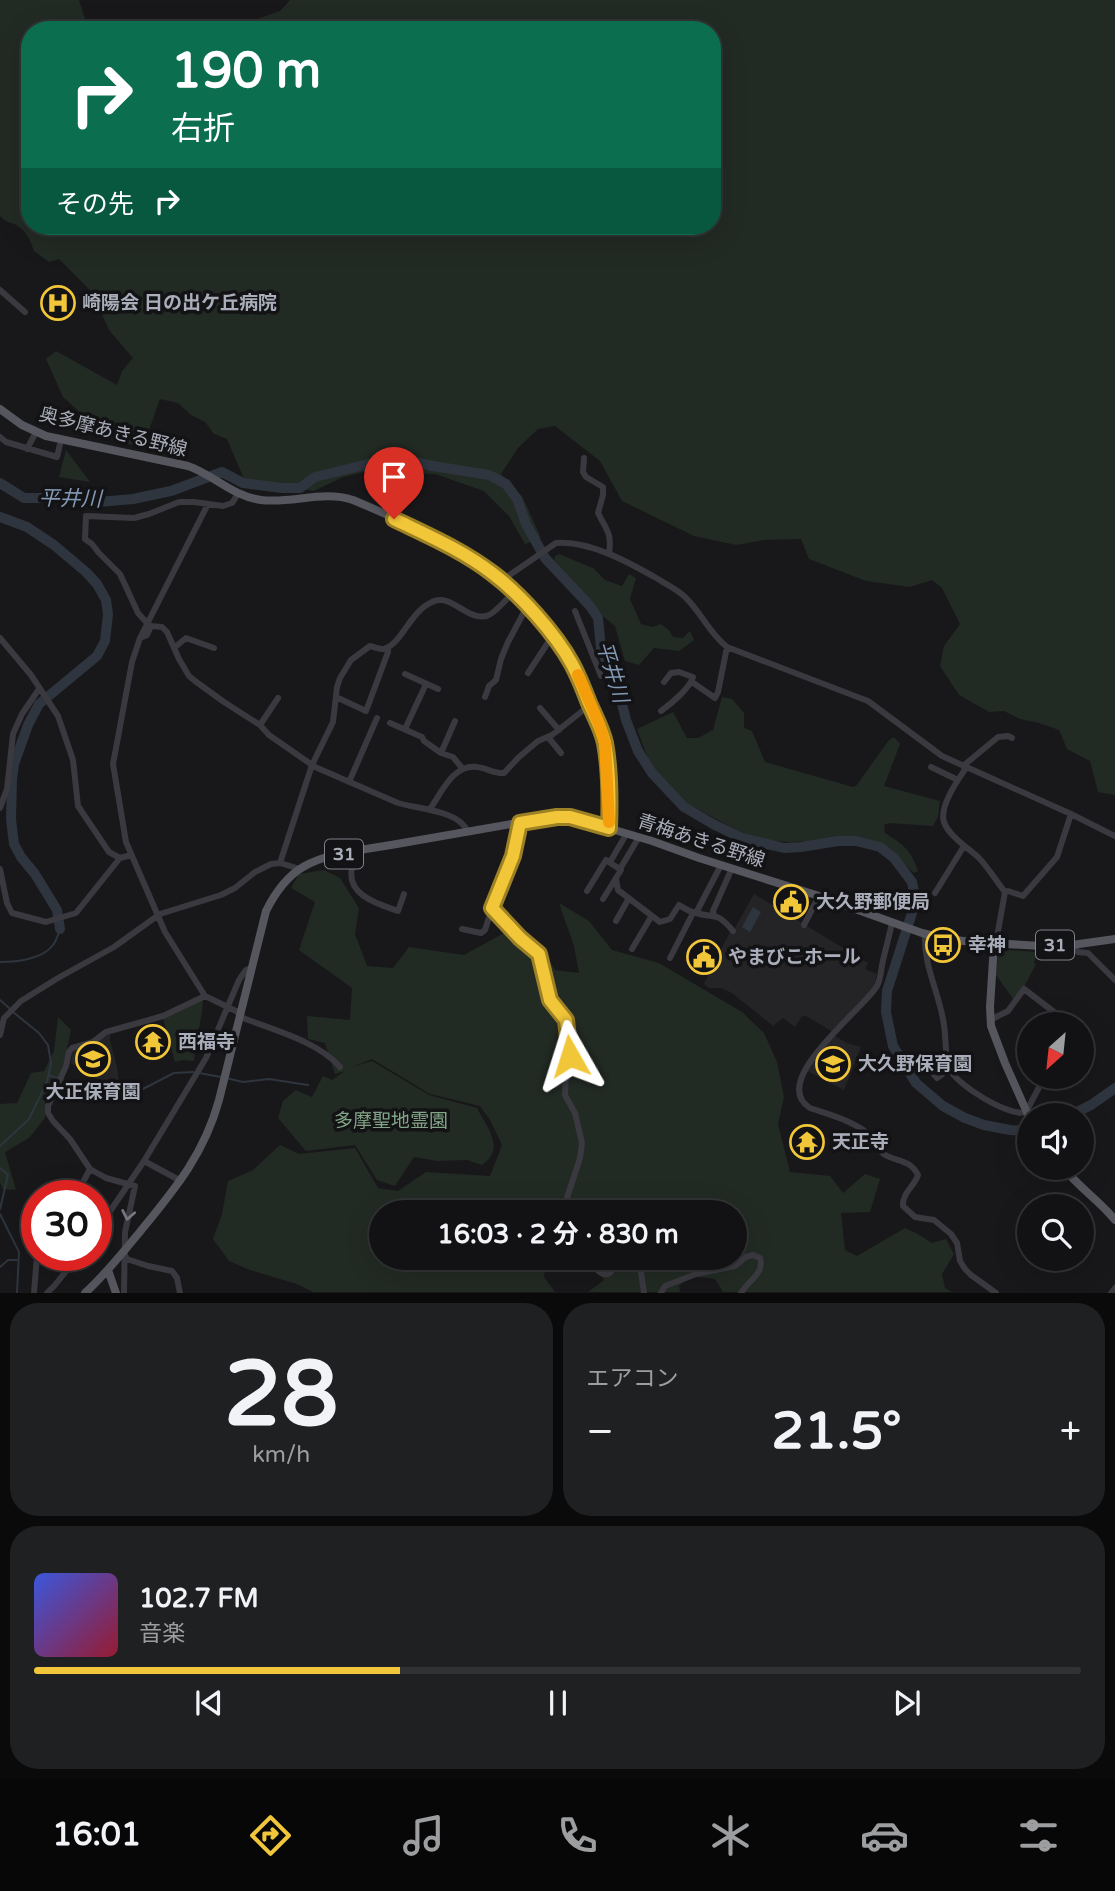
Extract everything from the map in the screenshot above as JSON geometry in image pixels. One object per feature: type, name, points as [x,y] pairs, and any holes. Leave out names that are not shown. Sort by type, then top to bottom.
[{"type":"main road","name":"奥多摩あきる野線","points":[[0,409],[36,432],[61,440],[176,463],[201,471],[234,492],[264,500],[281,501],[324,496],[340,496],[353,500],[461,552],[501,580],[529,608],[553,635],[574,667],[599,724],[606,749],[609,828]]},
{"type":"main road","name":"青梅あきる野線","points":[[112,1265],[181,1181],[205,1140],[271,901],[283,884],[300,869],[322,859],[520,823],[570,817],[819,896],[924,934],[994,944],[1072,945],[1115,939]]},
{"type":"main road","points":[[994,944],[990,1020],[995,1041],[1023,1103]]},
{"type":"main road","points":[[1075,1180],[1115,1220]]},
{"type":"main road","name":"青梅あきる野線","points":[[85,1293],[107,1271]]},
{"type":"main road","points":[[108,1271],[116,1293]]},
{"type":"street","points":[[0,290],[25,312]]},
{"type":"street","points":[[27,449],[36,432]]},
{"type":"street","points":[[0,437],[6,442],[57,457],[61,440]]},
{"type":"street","points":[[584,458],[583,472],[586,477],[603,487],[598,513],[608,528],[610,554]]},
{"type":"street","points":[[147,623],[138,613],[120,575],[85,538],[86,516],[134,518],[179,502],[228,505],[232,503],[234,492]]},
{"type":"street","points":[[208,504],[147,623],[132,662],[113,757],[124,831],[131,855],[157,916],[205,996],[243,1018],[323,1052],[340,1067]]},
{"type":"street","points":[[501,580],[556,543],[610,554],[680,592],[727,647],[868,701],[943,756],[1115,836]]},
{"type":"street","points":[[280,863],[312,765],[333,722],[340,678],[356,655],[370,646],[380,649],[388,647],[418,612],[438,599],[475,616],[481,616],[489,615],[514,593]]},
{"type":"street","points":[[485,697],[489,686],[496,680],[508,642],[529,608]]},
{"type":"street","points":[[575,611],[601,676]]},
{"type":"street","points":[[140,638],[147,635],[151,626],[162,627],[195,681],[260,725],[312,765],[398,803],[430,809],[459,821],[465,825],[468,832]]},
{"type":"street","points":[[528,673],[553,635]]},
{"type":"street","points":[[0,638],[31,675],[63,727],[73,760],[78,806],[109,852],[120,858]]},
{"type":"street","points":[[174,648],[186,638],[214,648]]},
{"type":"street","points":[[336,697],[366,711],[388,647]]},
{"type":"street","points":[[692,682],[715,698],[727,647]]},
{"type":"street","points":[[661,711],[672,704],[692,682],[693,677],[679,672],[671,673],[664,681]]},
{"type":"street","points":[[405,674],[438,689]]},
{"type":"street","points":[[405,729],[426,684]]},
{"type":"street","points":[[0,808],[7,789],[13,734],[22,714],[40,690]]},
{"type":"street","points":[[260,725],[278,698]]},
{"type":"street","points":[[430,809],[451,778],[462,768],[475,766],[495,774],[504,773],[538,741],[559,730],[590,705]]},
{"type":"street","points":[[540,708],[559,730]]},
{"type":"street","points":[[349,782],[377,718]]},
{"type":"street","points":[[441,752],[455,721]]},
{"type":"street","points":[[390,723],[422,737],[441,752],[453,757],[462,768]]},
{"type":"street","points":[[548,737],[561,753]]},
{"type":"street","points":[[994,944],[1005,892],[980,859],[944,824],[943,817],[948,797],[964,767],[998,737],[1012,738]]},
{"type":"street","points":[[931,767],[958,780]]},
{"type":"street","points":[[1005,892],[1023,896],[1057,857],[1071,814]]},
{"type":"street","points":[[462,929],[481,933],[485,930],[513,856],[520,823]]},
{"type":"street","points":[[610,862],[627,833]]},
{"type":"street","points":[[603,899],[639,837]]},
{"type":"street","points":[[935,893],[964,846]]},
{"type":"street","points":[[357,851],[352,876],[364,897],[398,911],[404,894]]},
{"type":"street","points":[[0,869],[7,903],[12,913],[51,922],[69,916],[79,909],[120,858],[131,855]]},
{"type":"street","points":[[587,891],[606,860],[620,869]]},
{"type":"street","points":[[0,1035],[4,1016],[16,1006],[58,978],[114,947],[157,916],[221,895],[271,864],[280,863],[300,869]]},
{"type":"street","points":[[670,958],[721,865]]},
{"type":"street","points":[[714,915],[713,911],[732,868]]},
{"type":"street","points":[[616,879],[618,890],[660,922],[670,919],[679,905],[694,913],[714,915],[724,920],[733,931]]},
{"type":"street","points":[[804,925],[819,896]]},
{"type":"street","points":[[616,921],[629,898]]},
{"type":"street","points":[[492,908],[539,954],[550,1000],[566,1020],[570,1056],[566,1069],[565,1095],[575,1113],[582,1143],[566,1200]]},
{"type":"street","points":[[632,950],[651,916]]},
{"type":"street","points":[[894,923],[878,985],[806,1067],[801,1077],[802,1098],[810,1108],[847,1122],[870,1136],[886,1156],[902,1160],[916,1171],[916,1181],[904,1196],[903,1206],[915,1217],[934,1220],[951,1234],[957,1243],[960,1261],[965,1269],[996,1293]]},
{"type":"street","points":[[924,934],[925,950],[944,1022],[949,1069],[958,1080],[998,1107],[1017,1113]]},
{"type":"street","points":[[1072,945],[1078,952],[1088,953],[1115,980]]},
{"type":"street","points":[[112,1208],[206,1058],[243,974],[251,968]]},
{"type":"street","points":[[990,1020],[1008,1011],[1024,989],[1054,1012]]},
{"type":"street","points":[[124,1293],[124,1251],[135,1186],[106,1178],[90,1169],[70,1139],[53,1121],[48,1113],[48,1106],[72,1048],[93,1042],[106,1031],[163,1016],[205,996]]},
{"type":"street","points":[[920,1058],[937,1078],[949,1069]]},
{"type":"street","points":[[144,1161],[181,1181]]},
{"type":"street","points":[[84,1180],[90,1169]]},
{"type":"street","points":[[124,1251],[127,1259],[172,1271],[177,1278],[180,1293]]},
{"type":"street","points":[[661,1293],[666,1286],[696,1274],[736,1266],[746,1257],[753,1255],[760,1258],[762,1263],[741,1293]]},
{"type":"street","points":[[597,1270],[603,1274],[613,1270]]},
{"type":"street","points":[[641,1270],[644,1293]]},
{"type":"street","points":[[34,1293],[36,1271]]},
{"type":"street","points":[[47,1293],[66,1271]]},
{"type":"street","points":[[1111,1293],[1115,1288]]},
{"type":"shaded area","points":[[754,894],[868,963],[865,969],[877,974],[874,987],[833,1032],[806,1016],[802,1016],[795,1027],[783,1018],[773,1026],[732,993],[721,988],[709,988],[704,984],[730,932],[732,933]]},
{"type":"shaded area","points":[[753,907],[761,912],[750,932],[742,927]]},
{"type":"shaded area","name":"大正保育園","points":[[110,1032],[119,1083],[106,1082],[86,1074],[71,1063],[73,1050]]},
{"type":"shaded area","name":"大久野保育園","points":[[835,1036],[861,1047],[844,1090],[807,1071]]},
{"type":"green space","points":[[0,0],[79,0],[87,21],[21,21],[21,229],[0,216]]},
{"type":"green space","points":[[290,0],[1115,0],[1115,795],[1098,792],[1090,761],[1067,749],[1059,730],[1020,719],[1004,711],[989,712],[959,695],[940,666],[944,646],[960,624],[942,588],[932,580],[910,587],[866,581],[809,559],[801,539],[764,540],[736,545],[694,536],[622,501],[600,461],[555,426],[538,429],[518,448],[501,474],[523,498],[541,538],[525,544],[509,516],[484,491],[435,474],[364,472],[343,477],[314,491],[244,479],[227,439],[214,434],[205,422],[191,415],[178,403],[160,399],[149,430],[139,447],[109,438],[63,397],[46,359],[56,351],[117,385],[122,371],[133,358],[109,330],[91,291],[59,259],[49,262],[34,251],[26,235],[721,235],[721,21],[252,21],[280,11]]},
{"type":"green space","points":[[66,450],[90,482],[59,477]]},
{"type":"green space","points":[[559,554],[593,568],[605,580],[622,586],[629,574],[636,578],[630,599],[641,624],[652,627],[661,624],[673,637],[683,638],[690,631],[694,640],[679,651],[654,648],[639,665],[625,661],[615,626],[594,609],[555,561],[554,557]]},
{"type":"green space","points":[[722,697],[732,699],[744,713],[744,728],[752,731],[765,762],[853,787],[894,737],[900,744],[884,786],[940,801],[938,817],[933,826],[889,823],[884,825],[885,833],[906,848],[918,871],[914,873],[886,847],[847,839],[789,842],[754,839],[686,803],[650,764],[637,729],[673,712],[687,738],[698,738],[713,730]]},
{"type":"green space","name":"多摩聖地霊園","points":[[324,870],[340,878],[359,908],[355,934],[367,966],[393,968],[409,947],[464,955],[504,933],[542,948],[555,970],[579,973],[574,946],[559,903],[589,921],[612,950],[659,963],[742,1012],[764,1033],[777,1062],[784,1097],[778,1124],[790,1172],[830,1176],[843,1193],[865,1174],[880,1179],[870,1212],[841,1213],[845,1250],[857,1256],[905,1228],[932,1243],[946,1239],[954,1254],[942,1274],[945,1288],[952,1292],[723,1292],[715,1279],[691,1276],[679,1286],[680,1292],[588,1292],[604,1280],[598,1270],[747,1270],[747,1200],[568,1200],[560,1197],[557,1200],[369,1200],[369,1270],[545,1270],[544,1277],[555,1292],[313,1292],[229,1261],[213,1239],[222,1214],[228,1181],[253,1170],[280,1145],[299,1154],[355,1148],[378,1188],[398,1191],[426,1172],[490,1176],[502,1145],[480,1106],[430,1094],[372,1059],[352,1067],[372,1061],[429,1095],[477,1108],[494,1145],[489,1159],[482,1165],[467,1160],[437,1161],[414,1157],[395,1186],[377,1180],[355,1145],[306,1151],[278,1118],[283,1101],[296,1090],[312,1097],[323,1076],[332,1080],[345,1071],[335,1074],[325,1043],[308,1039],[307,1016],[350,1020],[352,988],[299,950],[315,902],[291,888],[299,874]]},
{"type":"green space","points":[[1007,950],[1037,952],[1036,964],[1014,1000],[996,975],[998,954]]},
{"type":"green space","points":[[203,1000],[194,1061],[175,1062],[163,1018]]},
{"type":"green space","points":[[58,1017],[71,1030],[64,1063],[54,1088],[45,1100],[45,1118],[29,1138],[5,1152],[16,1190],[3,1189],[0,1183],[0,1104],[17,1103],[31,1073],[44,1071],[54,1051]]},
{"type":"waterway","name":"平井川","points":[[0,483],[24,498],[58,498],[86,503],[133,499],[171,491],[222,472],[243,483],[300,488],[315,477],[385,460],[401,459],[489,475],[506,484],[517,499],[526,524],[545,558],[598,618],[601,648],[638,751],[652,773],[684,807],[742,838],[784,848],[856,841],[880,847],[894,858],[912,882],[914,892],[912,913],[887,991],[886,1012],[893,1046],[916,1083],[943,1106],[984,1125],[1017,1130]]},
{"type":"waterway","points":[[0,517],[27,527],[54,545],[86,572],[106,600],[108,614],[105,641],[97,656],[39,704],[14,764],[11,819],[14,844],[57,910],[60,929]]},
{"type":"waterway","points":[[0,962],[43,954],[54,943],[60,929]]},
{"type":"waterway","points":[[0,1000],[9,1008]]},
{"type":"waterway","points":[[0,1146],[29,1119],[47,1082],[51,1063],[48,1045],[39,1033],[13,1012]]},
{"type":"waterway","points":[[48,1075],[83,1087],[137,1092],[174,1073],[193,1072]]},
{"type":"waterway","points":[[199,1073],[221,1077]]},
{"type":"waterway","points":[[226,1078],[243,1082],[269,1079],[308,1085]]},
{"type":"waterway","name":"平井川","points":[[1094,1103],[1115,1088]]},
{"type":"waterway","points":[[0,1168],[8,1175],[0,1209]]},
{"type":"waterway","points":[[0,1214],[19,1252],[17,1293]]},
{"type":"waterway","points":[[0,1267],[8,1260],[17,1260]]},
{"type":"slow traffic","points":[[578,675],[605,743],[609,822]]},
{"type":"place","name":"崎陽会 日の出ケ丘病院","points":[[58,303]]},
{"type":"place","name":"大久野郵便局","points":[[791,902]]},
{"type":"place","name":"幸神","points":[[943,945]]},
{"type":"place","name":"やまびこホール","points":[[704,957]]},
{"type":"place","name":"西福寺","points":[[153,1042]]},
{"type":"place","name":"大正保育園","points":[[93,1059]]},
{"type":"place","name":"大久野保育園","points":[[833,1064]]},
{"type":"place","name":"天正寺","points":[[807,1142]]},
{"type":"route","points":[[394,519],[480,564],[501,580],[529,608],[569,658],[599,724],[607,758],[609,828],[570,817],[520,823],[513,856],[492,908],[539,954],[550,1000],[566,1020],[570,1056]]}]
